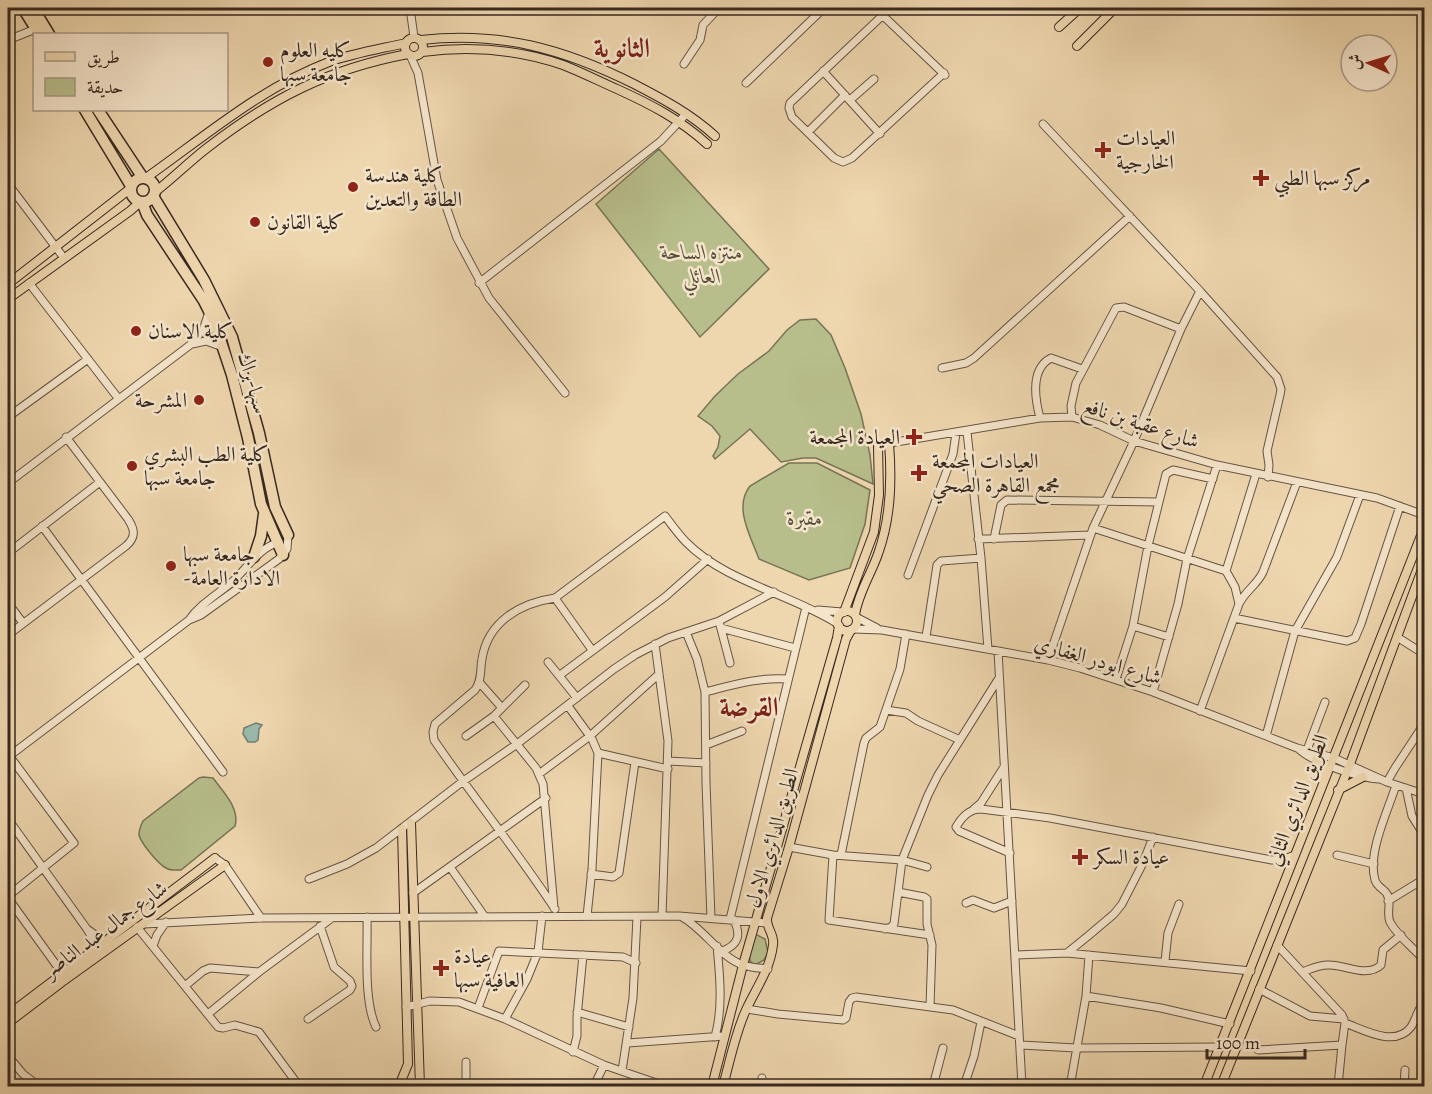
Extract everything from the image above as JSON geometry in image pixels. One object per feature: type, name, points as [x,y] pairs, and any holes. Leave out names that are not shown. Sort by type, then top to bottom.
[{"type":"highway","points":[[23,8],[41,31]]},
{"type":"highway","points":[[33,8],[41,31]]},
{"type":"highway","points":[[86,111],[131,187],[134,199],[141,202],[148,201],[154,194],[152,182],[144,178],[99,111]]},
{"type":"highway","points":[[131,187],[137,179],[144,178]]},
{"type":"highway","name":"سبها-براك","points":[[154,194],[204,280],[232,337],[259,433],[272,496],[285,540],[284,555]]},
{"type":"highway","name":"سبها-براك","points":[[141,202],[209,312],[222,347],[249,438],[258,493],[264,513],[285,540]]},
{"type":"highway","points":[[254,557],[261,536],[264,513]]},
{"type":"main road","points":[[1059,27],[1080,8]]},
{"type":"main road","points":[[1077,46],[1115,8]]},
{"type":"main road","points":[[144,178],[244,108],[289,81],[330,62],[406,43],[409,39],[470,37],[502,39],[566,54],[661,98],[715,136]]},
{"type":"main road","points":[[418,39],[423,45],[421,53]]},
{"type":"main road","points":[[406,43],[405,49],[409,54]]},
{"type":"main road","points":[[154,194],[207,148],[247,118],[307,84],[374,60],[454,49],[485,50],[534,57],[564,65],[651,105],[680,123],[707,144]]},
{"type":"main road","points":[[8,284],[131,187]]},
{"type":"main road","points":[[8,299],[141,202]]},
{"type":"main road","points":[[878,445],[879,486],[874,532],[843,612],[838,617],[838,625],[845,631],[852,629],[856,624],[858,603],[878,555],[888,515],[891,477],[889,443]]},
{"type":"main road","name":"الطريق الدائري الثاني","points":[[1204,1086],[1425,528]]},
{"type":"main road","name":"الطريق الدائري الثاني","points":[[1221,1086],[1348,768],[1425,564]]},
{"type":"main road","points":[[843,612],[851,612],[855,616]]},
{"type":"main road","name":"الطريق الدائري الاول","points":[[712,1086],[719,1037],[757,921],[834,649],[838,625]]},
{"type":"main road","name":"الطريق الدائري الاول","points":[[723,1086],[738,1031],[768,969],[774,940],[766,924],[846,639],[852,629]]},
{"type":"main road","points":[[1316,760],[1322,771],[1323,784]]},
{"type":"main road","points":[[1338,791],[1363,777]]},
{"type":"main road","points":[[409,917],[413,893],[411,823]]},
{"type":"main road","points":[[399,1086],[408,1064],[411,1005],[409,917],[402,829]]},
{"type":"main road","name":"شارع جمال عبد الناصر","points":[[138,923],[215,858]]},
{"type":"main road","name":"شارع جمال عبد الناصر","points":[[8,1015],[62,973],[225,865]]},
{"type":"main road","name":"شارع جمال عبد الناصر","points":[[8,1023],[102,948]]},
{"type":"main road","points":[[411,1005],[420,1086]]},
{"type":"street","points":[[410,8],[418,39]]},
{"type":"street","points":[[684,64],[699,40],[703,25],[719,8]]},
{"type":"street","points":[[746,83],[824,8]]},
{"type":"street","points":[[875,8],[883,15],[945,75],[852,158],[843,162],[834,158],[792,117],[790,104],[883,15]]},
{"type":"street","points":[[8,40],[33,33]]},
{"type":"street","points":[[417,73],[421,53]]},
{"type":"street","points":[[409,54],[417,73],[437,180],[457,238],[489,298],[566,393]]},
{"type":"street","points":[[823,71],[880,134]]},
{"type":"street","points":[[808,132],[873,79]]},
{"type":"street","points":[[479,283],[661,141],[686,114]]},
{"type":"street","points":[[1043,124],[1273,372],[1280,383],[1280,395],[1267,452],[1268,477]]},
{"type":"street","points":[[8,184],[64,258]]},
{"type":"street","points":[[942,368],[974,358],[1130,216]]},
{"type":"street","points":[[29,284],[118,398]]},
{"type":"street","points":[[1048,660],[1091,532],[1200,291]]},
{"type":"street","points":[[1072,417],[1073,393],[1082,369],[1113,313],[1119,307],[1181,329]]},
{"type":"street","points":[[8,483],[190,345],[203,330],[209,312]]},
{"type":"street","points":[[190,345],[206,341],[222,347]]},
{"type":"street","points":[[1040,418],[1035,391],[1041,366],[1051,358],[1082,369]]},
{"type":"street","points":[[8,417],[88,360]]},
{"type":"street","name":"شارع عقبة بن نافع","points":[[878,445],[967,432],[1040,418],[1072,417],[1101,425],[1134,441],[1217,465],[1360,495],[1425,514]]},
{"type":"street","points":[[967,432],[981,558],[987,649]]},
{"type":"street","points":[[908,575],[953,454],[956,433]]},
{"type":"street","points":[[8,635],[126,546],[134,534],[133,527],[66,437]]},
{"type":"street","points":[[1153,692],[1169,637],[1187,559],[1217,465]]},
{"type":"street","points":[[1116,679],[1133,626],[1148,546],[1166,474],[1170,470],[1213,479]]},
{"type":"street","points":[[1226,572],[1256,474]]},
{"type":"street","points":[[8,553],[100,482]]},
{"type":"street","points":[[1200,711],[1239,604],[1245,592],[1258,582],[1263,572],[1297,482]]},
{"type":"street","points":[[1266,736],[1295,631],[1337,557],[1360,495]]},
{"type":"street","points":[[994,539],[1001,505],[1007,500],[1159,502]]},
{"type":"street","points":[[1234,618],[1347,641],[1355,638],[1400,506]]},
{"type":"street","points":[[555,913],[499,829],[462,782],[434,740],[435,724],[475,690],[480,683],[485,645],[503,620],[515,610],[526,605],[555,598],[665,516],[686,542],[708,560],[838,625]]},
{"type":"street","points":[[42,526],[223,772]]},
{"type":"street","points":[[978,539],[1091,532],[1148,546],[1226,572],[1235,587],[1239,604]]},
{"type":"street","points":[[62,973],[8,897],[74,843],[8,756],[189,620],[197,610],[241,573],[254,557],[285,540]]},
{"type":"street","points":[[189,620],[201,615],[284,555]]},
{"type":"street","points":[[926,638],[937,565],[941,561],[981,558]]},
{"type":"street","points":[[560,675],[665,597],[708,560]]},
{"type":"street","points":[[309,879],[361,856],[411,823],[462,782],[517,744],[614,669],[655,644],[686,632],[720,625],[774,592]]},
{"type":"street","points":[[555,598],[592,650]]},
{"type":"street","points":[[8,603],[23,623]]},
{"type":"street","points":[[808,608],[843,612]]},
{"type":"street","points":[[719,948],[733,946],[738,940],[739,933],[732,920],[795,648],[808,608]]},
{"type":"street","name":"شارع ابودر الغفاري","points":[[855,616],[882,630]]},
{"type":"street","points":[[720,625],[795,648]]},
{"type":"street","points":[[720,625],[730,663]]},
{"type":"street","points":[[1133,626],[1169,637]]},
{"type":"street","name":"شارع ابودر الغفاري","points":[[852,629],[882,630],[1048,660],[1116,679],[1425,795]]},
{"type":"street","points":[[686,632],[697,659],[705,692],[711,918]]},
{"type":"street","points":[[906,634],[900,669],[880,727],[866,738],[864,743],[837,855],[829,920],[930,935]]},
{"type":"street","points":[[1397,637],[1425,654]]},
{"type":"street","points":[[655,644],[668,741],[662,916]]},
{"type":"street","points":[[998,651],[1022,1085],[1068,1084],[1073,1077],[1086,996],[1089,955]]},
{"type":"street","points":[[548,662],[577,698]]},
{"type":"street","points":[[539,774],[590,736],[659,674]]},
{"type":"street","points":[[885,929],[894,924],[902,860],[938,775],[999,677]]},
{"type":"street","points":[[705,692],[761,678],[788,679]]},
{"type":"street","points":[[480,683],[502,708]]},
{"type":"street","points":[[466,736],[494,716],[525,685]]},
{"type":"street","points":[[1306,750],[1325,702]]},
{"type":"street","points":[[568,706],[596,745],[597,753],[587,916]]},
{"type":"street","points":[[886,710],[906,713],[918,722],[960,740]]},
{"type":"street","points":[[494,716],[539,774],[543,784],[555,913]]},
{"type":"street","points":[[1384,781],[1425,724]]},
{"type":"street","points":[[706,745],[742,731]]},
{"type":"street","name":"شارع ابودر الغفاري","points":[[1297,748],[1316,760],[1332,762]]},
{"type":"street","points":[[597,753],[635,762],[668,765],[706,763]]},
{"type":"street","points":[[591,874],[613,877],[619,873],[635,762]]},
{"type":"street","points":[[975,809],[1004,767]]},
{"type":"street","name":"شارع ابودر الغفاري","points":[[1348,768],[1363,777],[1384,781]]},
{"type":"street","points":[[1396,785],[1378,839],[1374,864],[1375,881],[1387,895],[1390,922],[1425,960]]},
{"type":"street","points":[[1406,788],[1412,816],[1425,835]]},
{"type":"street","points":[[413,893],[499,829],[546,798]]},
{"type":"street","points":[[1010,853],[958,830],[957,824],[970,810],[975,809],[1050,818],[1272,860],[1295,855]]},
{"type":"street","points":[[8,819],[41,868],[102,948]]},
{"type":"street","points":[[1067,953],[1114,914],[1122,904],[1143,863],[1153,837]]},
{"type":"street","points":[[789,847],[837,855],[902,860],[927,867]]},
{"type":"street","points":[[1337,855],[1374,864]]},
{"type":"street","points":[[215,858],[225,865],[261,918]]},
{"type":"street","points":[[1272,860],[1288,873]]},
{"type":"street","points":[[450,867],[485,917]]},
{"type":"street","points":[[1388,901],[1425,879]]},
{"type":"street","points":[[898,892],[927,899],[927,924],[930,935],[930,1007]]},
{"type":"street","points":[[966,903],[973,900],[994,908],[1012,901]]},
{"type":"street","points":[[1165,961],[1168,933],[1179,904]]},
{"type":"street","points":[[138,923],[261,918],[542,916],[555,913],[587,916],[679,916],[757,921],[766,924]]},
{"type":"street","points":[[505,1019],[527,979],[538,952],[542,916]]},
{"type":"street","points":[[679,916],[693,924],[719,948],[743,965],[768,969]]},
{"type":"street","points":[[367,917],[368,999],[370,1015],[376,1027]]},
{"type":"street","points":[[622,1071],[628,1043],[636,963],[637,917]]},
{"type":"street","points":[[208,1014],[259,972],[332,918]]},
{"type":"street","points":[[153,946],[165,922]]},
{"type":"street","points":[[138,923],[153,946],[220,1028],[235,1025],[261,1034],[299,1086]]},
{"type":"street","points":[[308,1019],[350,990],[352,986],[350,981],[334,967],[320,926]]},
{"type":"street","points":[[1302,972],[1329,964],[1364,971],[1374,970],[1381,966],[1383,950],[1401,935]]},
{"type":"street","points":[[1277,945],[1344,1021],[1338,1086]]},
{"type":"street","points":[[628,1043],[719,1037],[719,948]]},
{"type":"street","points":[[478,1008],[499,951],[623,957],[636,963]]},
{"type":"street","points":[[1016,954],[1067,953],[1251,971]]},
{"type":"street","points":[[573,1052],[577,1036],[583,955]]},
{"type":"street","points":[[185,986],[203,971],[210,969],[259,972]]},
{"type":"street","points":[[1259,989],[1310,1016],[1344,1021],[1384,1036],[1395,1037],[1409,1029],[1425,1002]]},
{"type":"street","points":[[1086,996],[1161,1008],[1230,1024]]},
{"type":"street","points":[[747,1009],[843,1020],[846,1018],[849,1002],[856,997],[953,1011],[1019,1036]]},
{"type":"street","points":[[411,1005],[444,1000],[478,1008],[604,1065],[665,1086]]},
{"type":"street","points":[[577,1012],[629,1027]]},
{"type":"street","points":[[964,1086],[974,1056],[981,1022]]},
{"type":"street","points":[[1021,1045],[1076,1048],[1221,1047]]},
{"type":"street","points":[[1258,1050],[1342,1045]]},
{"type":"street","points":[[933,1086],[943,1047]]},
{"type":"street","points":[[8,1056],[23,1074],[39,1086]]},
{"type":"street","points":[[466,1062],[466,1086]]},
{"type":"street","points":[[594,1086],[604,1065]]},
{"type":"street","points":[[1404,1071],[1404,1086]]},
{"type":"street","points":[[762,1078],[763,1086]]},
{"type":"green space","name":"منتزه الساحة العائلي","points":[[659,149],[769,269],[700,337],[596,204]]},
{"type":"green space","points":[[816,319],[831,335],[861,414],[870,455],[873,484],[816,458],[781,462],[750,429],[715,459],[713,456],[720,436],[712,426],[698,416],[738,374],[769,351],[787,330],[800,320]]},
{"type":"green space","name":"مقبرة","points":[[789,463],[817,463],[870,490],[865,524],[850,568],[809,580],[759,559],[743,513],[745,494],[750,486]]},
{"type":"green space","points":[[203,777],[213,778],[230,800],[235,813],[235,826],[181,870],[168,869],[154,858],[143,843],[139,835],[141,826],[143,821]]},
{"type":"green space","points":[[755,934],[765,939],[768,952],[764,960],[755,965],[750,961],[749,952]]},
{"type":"shaded area","points":[[256,723],[262,725],[259,729],[258,740],[248,742],[243,734],[244,728]]},
{"type":"place","name":"كليه العلوم جامعة سبها","points":[[268,62]]},
{"type":"place","name":"العيادات الخارجية","points":[[1103,150]]},
{"type":"place","name":"مركز سبها الطبي","points":[[1261,178]]},
{"type":"place","name":"كلية هندسة الطاقة والتعدين","points":[[353,187]]},
{"type":"place","name":"كلية القانون","points":[[255,222]]},
{"type":"place","name":"كلية الاسنان","points":[[136,331]]},
{"type":"place","name":"المشرحة","points":[[199,400]]},
{"type":"place","name":"العيادة المجمعة","points":[[914,437]]},
{"type":"place","name":"كلية الطب البشري جامعة سبها","points":[[132,466]]},
{"type":"place","name":"العيادات المجمعة مجمع القاهرة الصحي","points":[[919,473]]},
{"type":"place","name":"جامعة سبها -الادارة العامة","points":[[171,566]]},
{"type":"place","name":"عيادة السكر","points":[[1080,857]]},
{"type":"place","name":"عيادة العافية سبها","points":[[441,968]]},
{"type":"district","name":"الثانوية","points":[[622,48]]},
{"type":"district","name":"القرضة","points":[[749,707]]}]
